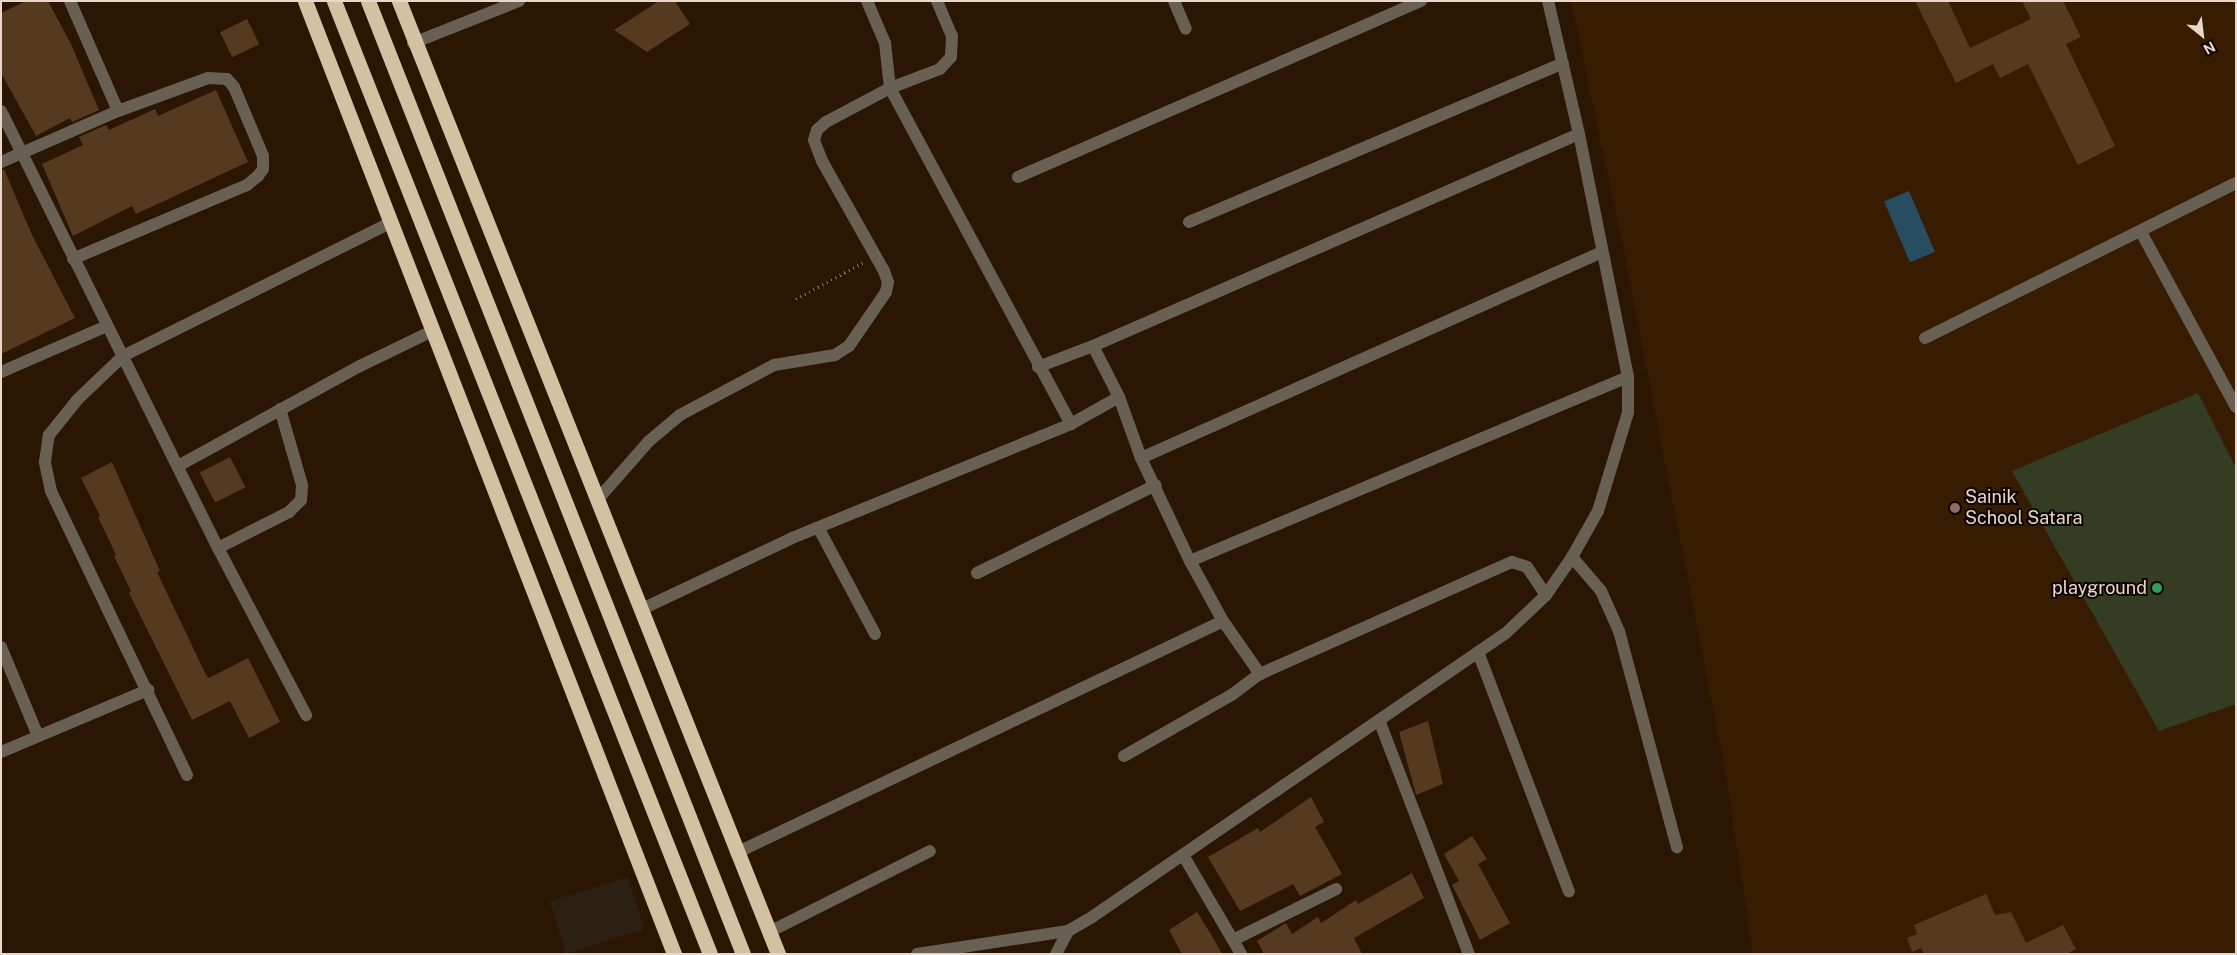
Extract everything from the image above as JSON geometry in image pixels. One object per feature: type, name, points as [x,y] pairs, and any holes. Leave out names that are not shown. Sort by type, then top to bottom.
[{"type":"highway","points":[[305,1],[674,954]]},
{"type":"highway","points":[[334,1],[710,954]]},
{"type":"highway","points":[[368,1],[743,954]]},
{"type":"highway","points":[[399,1],[413,43],[599,498],[736,853],[778,954]]},
{"type":"street","points":[[70,1],[118,111]]},
{"type":"street","points":[[413,43],[519,1]]},
{"type":"street","points":[[867,1],[885,43],[890,88],[1070,424]]},
{"type":"street","points":[[599,498],[649,441],[680,415],[774,365],[835,355],[850,346],[886,292],[888,282],[822,161],[814,140],[817,130],[826,122],[890,88],[940,69],[951,58],[952,36],[937,1]]},
{"type":"street","points":[[1174,1],[1186,29]]},
{"type":"street","points":[[1018,177],[1421,1]]},
{"type":"street","points":[[917,954],[1068,931],[1183,855],[1506,633],[1546,595],[1572,557],[1598,511],[1628,412],[1628,377],[1579,134],[1548,1]]},
{"type":"street","points":[[1189,222],[1563,63]]},
{"type":"street","points":[[1,162],[118,111],[208,78],[227,79],[234,86],[263,156],[263,169],[247,185],[73,259]]},
{"type":"street","points":[[1,111],[218,548],[306,715]]},
{"type":"street","points":[[1038,367],[1093,346],[1579,134]]},
{"type":"street","points":[[1925,338],[2236,183]]},
{"type":"street","points":[[187,775],[148,690],[51,491],[45,462],[49,435],[77,400],[123,356],[390,223]]},
{"type":"street","points":[[2141,232],[2236,407]]},
{"type":"street","points":[[1141,458],[1602,252]]},
{"type":"street","points":[[1,372],[107,326]]},
{"type":"street","points":[[178,466],[280,409],[432,331]]},
{"type":"street","points":[[1093,346],[1118,397],[1141,458],[1156,485],[1190,561],[1223,621],[1260,674]]},
{"type":"street","points":[[1190,561],[1628,377]]},
{"type":"street","points":[[642,609],[792,538],[1070,424],[1118,397]]},
{"type":"street","points":[[218,548],[289,512],[301,500],[302,485],[280,409]]},
{"type":"street","points":[[977,573],[1156,485]]},
{"type":"street","points":[[819,528],[875,634]]},
{"type":"street","points":[[1572,557],[1601,591],[1619,632],[1677,847]]},
{"type":"street","points":[[1124,756],[1233,694],[1260,674],[1512,562],[1527,567],[1546,595]]},
{"type":"street","points":[[736,853],[1223,621]]},
{"type":"street","points":[[1,647],[38,736]]},
{"type":"street","points":[[1478,652],[1569,891]]},
{"type":"street","points":[[1,752],[148,690]]},
{"type":"street","points":[[1379,720],[1469,954]]},
{"type":"street","points":[[769,932],[930,851]]},
{"type":"street","points":[[1183,855],[1241,954]]},
{"type":"street","points":[[1233,940],[1336,890]]},
{"type":"street","points":[[1056,954],[1068,931]]},
{"type":"path","points":[[796,299],[873,257]]},
{"type":"shaded area","name":"Sainik School Satara","points":[[1571,1],[2236,1],[2236,954],[1753,954],[1726,775],[1622,242]]},
{"type":"shaded area","points":[[628,877],[644,930],[566,954],[550,901]]},
{"type":"green space","name":"playground","points":[[2198,393],[2236,468],[2236,704],[2159,731],[2012,471]]},
{"type":"water","points":[[1909,191],[1935,252],[1910,262],[1884,202]]},
{"type":"building","points":[[26,1],[48,1],[71,44],[99,110],[72,122],[70,118],[36,136],[1,73],[1,13]]},
{"type":"building","points":[[659,1],[675,1],[690,24],[647,52],[614,30]]},
{"type":"building","points":[[1915,1],[1948,1],[1970,48],[2031,19],[2022,1],[2063,1],[2081,37],[2066,44],[2115,146],[2078,165],[2028,64],[2000,78],[1993,64],[1956,83]]},
{"type":"building","points":[[247,19],[259,44],[232,57],[220,32]]},
{"type":"building","points":[[216,90],[248,162],[136,214],[132,206],[73,236],[42,164],[83,145],[79,137],[106,125],[109,130],[155,109],[158,116]]},
{"type":"building","points":[[4,169],[32,235],[75,318],[1,354],[1,170]]},
{"type":"building","points":[[230,457],[245,487],[215,503],[200,472]]},
{"type":"building","points":[[112,462],[160,571],[157,572],[206,675],[209,678],[248,658],[280,722],[249,738],[230,701],[192,720],[129,593],[131,591],[114,556],[116,555],[98,517],[100,516],[81,478]]},
{"type":"building","points":[[1428,721],[1443,784],[1416,795],[1399,732]]},
{"type":"building","points":[[1311,797],[1324,822],[1315,827],[1342,874],[1300,896],[1293,884],[1240,911],[1208,857],[1258,828],[1260,832]]},
{"type":"building","points":[[1472,836],[1487,859],[1478,864],[1510,923],[1480,940],[1452,885],[1459,881],[1444,854]]},
{"type":"building","points":[[1412,873],[1424,898],[1354,938],[1362,954],[1264,954],[1257,941],[1286,923],[1292,934],[1318,917],[1321,923],[1356,900],[1358,904]]},
{"type":"building","points":[[1986,894],[1995,915],[2011,912],[2026,943],[2063,925],[2076,949],[2066,954],[1924,954],[1921,948],[1912,952],[1907,938],[1917,934],[1914,925]]},
{"type":"building","points":[[1197,912],[1222,954],[1182,954],[1169,930]]},
{"type":"place","name":"Sainik School Satara","points":[[1955,508]]},
{"type":"place","name":"playground","points":[[2157,588]]}]
